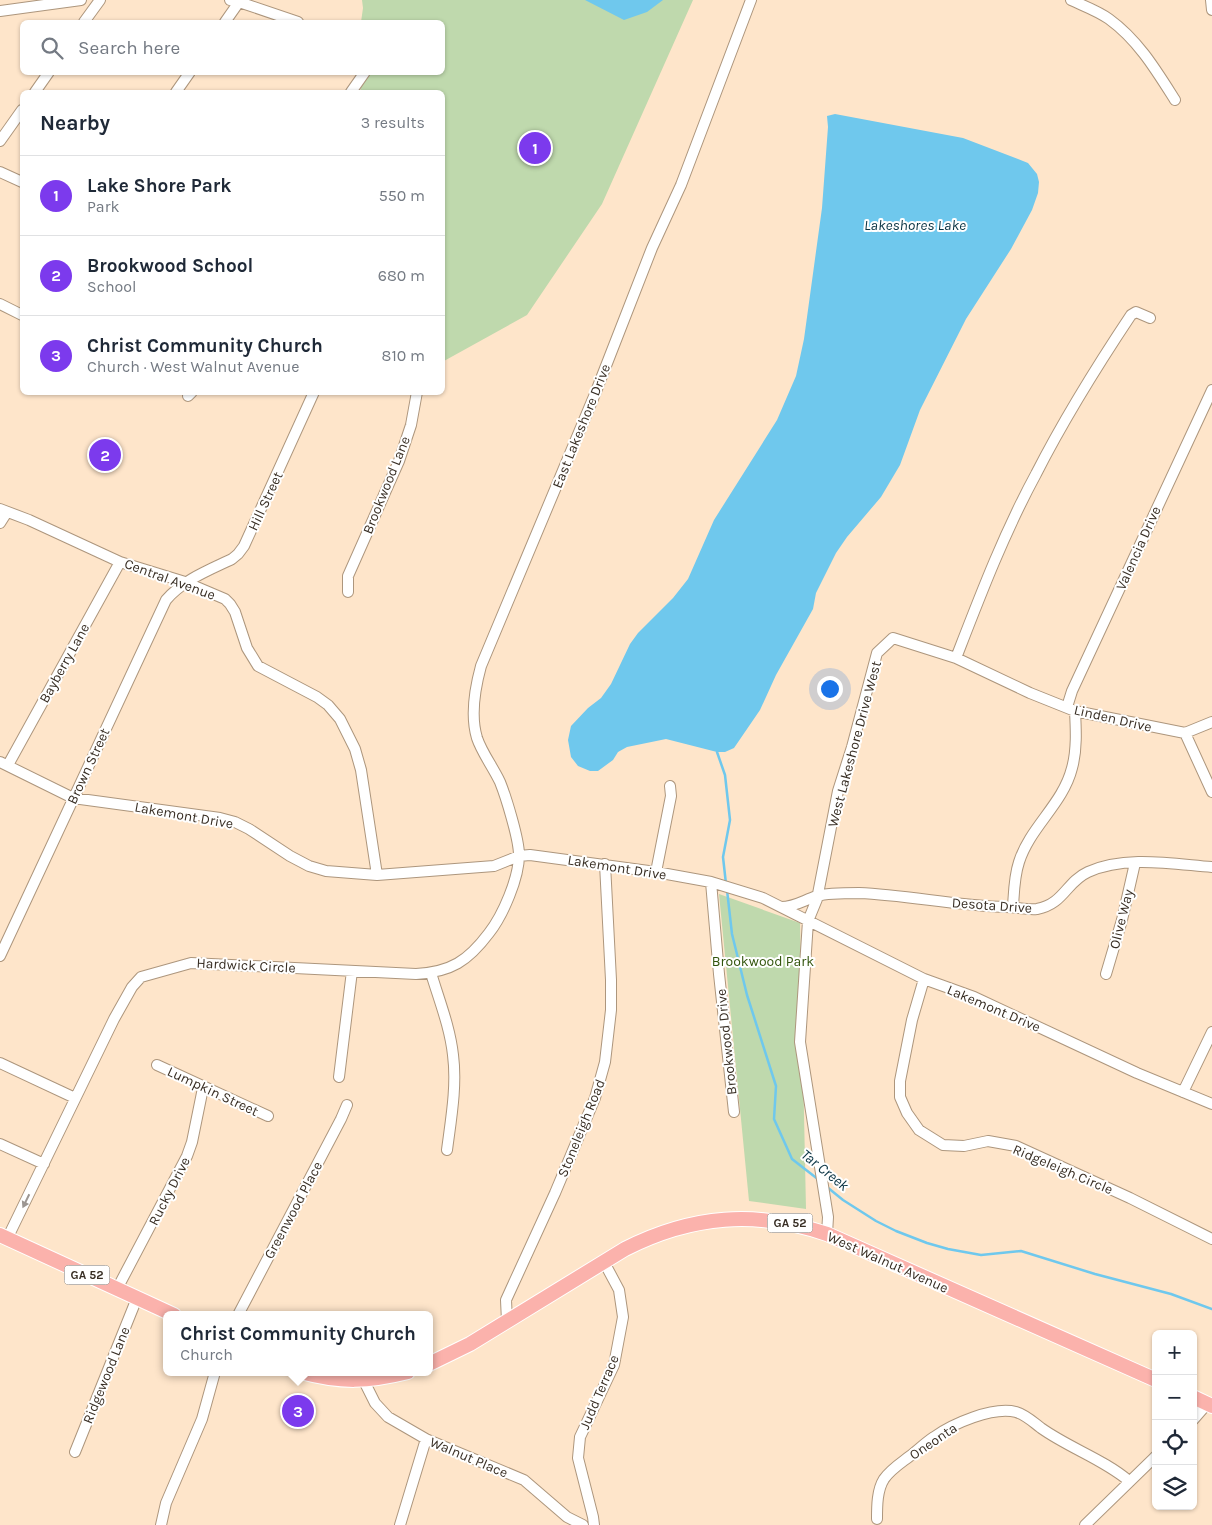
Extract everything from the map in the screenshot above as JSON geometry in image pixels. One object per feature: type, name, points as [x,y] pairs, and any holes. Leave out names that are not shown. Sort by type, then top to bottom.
[{"type":"main road","name":"West Walnut Avenue","points":[[433,1362],[446,1357],[646,1238],[690,1224],[721,1219],[753,1219],[792,1224],[827,1234],[1152,1378]]},
{"type":"main road","name":"GA 52","points":[[4,1237],[165,1311]]},
{"type":"main road","points":[[319,1376],[337,1380],[364,1381],[388,1376]]},
{"type":"main road","points":[[1197,1400],[1210,1405]]},
{"type":"street","points":[[0,11],[81,0]]},
{"type":"street","points":[[85,20],[100,0]]},
{"type":"street","name":"East Lakeshore Drive","points":[[519,856],[518,843],[500,782],[477,737],[474,699],[477,682],[595,394],[652,248],[681,185],[752,0]]},
{"type":"street","points":[[1071,0],[1108,18],[1124,31],[1151,62],[1175,100]]},
{"type":"street","points":[[1211,0],[1212,10]]},
{"type":"street","points":[[226,20],[235,1],[292,20]]},
{"type":"street","points":[[36,90],[47,75]]},
{"type":"street","points":[[177,90],[188,75]]},
{"type":"street","points":[[352,90],[363,75]]},
{"type":"street","points":[[0,142],[20,113]]},
{"type":"street","points":[[0,172],[20,181]]},
{"type":"street","points":[[0,304],[20,314]]},
{"type":"street","points":[[956,658],[1008,530],[1064,420],[1131,315],[1136,312],[1150,318]]},
{"type":"street","name":"Valencia Drive","points":[[1013,907],[1014,881],[1019,860],[1031,837],[1060,797],[1072,769],[1076,738],[1071,709],[1072,691],[1212,390]]},
{"type":"street","name":"Hill Street","points":[[185,582],[232,559],[244,546],[313,395]]},
{"type":"street","name":"Brookwood Lane","points":[[348,592],[348,576],[404,447],[417,395]]},
{"type":"street","points":[[0,522],[3,510]]},
{"type":"street","name":"Central Avenue","points":[[3,510],[120,562],[185,582],[225,599],[235,612],[247,648],[258,666],[317,696],[340,719],[355,749],[361,770],[377,875]]},
{"type":"street","name":"Bayberry Lane","points":[[4,763],[120,562]]},
{"type":"street","name":"Brown Street","points":[[0,956],[166,600],[185,582]]},
{"type":"street","name":"West Lakeshore Drive West","points":[[827,1234],[828,1218],[800,1042],[808,921],[817,896],[838,791],[852,747],[877,653],[893,638],[956,658]]},
{"type":"street","name":"Linden Drive","points":[[956,658],[1071,709],[1185,733]]},
{"type":"street","points":[[1212,722],[1185,733],[1212,792]]},
{"type":"street","name":"Lakemont Drive","points":[[4,763],[73,798],[220,818],[235,822],[250,829],[290,856],[309,866],[326,871],[377,875],[494,866],[519,856],[530,855],[606,864],[711,882],[763,898],[924,979],[974,997],[1137,1073],[1212,1104]]},
{"type":"street","points":[[656,872],[671,796],[670,786]]},
{"type":"street","name":"Hardwick Circle","points":[[4,1237],[44,1164],[114,1018],[132,987],[141,978],[191,963],[416,974],[444,970],[460,963],[474,952],[494,927],[510,892],[518,869],[519,856]]},
{"type":"street","name":"Desota Drive","points":[[779,906],[801,904],[817,896],[858,893],[1034,910],[1057,901],[1071,884],[1087,872],[1110,865],[1135,863],[1212,867]]},
{"type":"street","name":"Olive Way","points":[[1106,974],[1122,920],[1135,863]]},
{"type":"street","name":"Stoneleigh Road","points":[[507,1321],[506,1300],[555,1193],[595,1098],[605,1062],[611,1010],[606,864]]},
{"type":"street","name":"Brookwood Drive","points":[[711,882],[734,1112]]},
{"type":"street","points":[[339,1077],[352,971]]},
{"type":"street","points":[[432,973],[454,1062],[452,1117],[447,1150]]},
{"type":"street","name":"Ridgeleigh Circle","points":[[924,979],[912,1020],[900,1081],[900,1097],[907,1113],[919,1130],[943,1146],[964,1146],[988,1141],[1016,1146],[1130,1198],[1212,1239]]},
{"type":"street","points":[[1183,1092],[1212,1032]]},
{"type":"street","points":[[0,1063],[75,1098]]},
{"type":"street","name":"Lumpkin Street","points":[[157,1065],[203,1088],[268,1116]]},
{"type":"street","name":"Rucky Drive","points":[[117,1289],[187,1156],[192,1142],[203,1088]]},
{"type":"street","name":"Greenwood Place","points":[[240,1311],[341,1120],[346,1105]]},
{"type":"street","points":[[0,1144],[44,1164]]},
{"type":"street","name":"Judd Terrace","points":[[594,1525],[578,1458],[580,1437],[614,1365],[624,1317],[619,1290],[604,1262]]},
{"type":"street","name":"Ridgewood Lane","points":[[75,1452],[137,1298]]},
{"type":"street","points":[[161,1525],[166,1504],[202,1420],[214,1376]]},
{"type":"street","name":"Walnut Place","points":[[364,1381],[380,1410],[388,1417],[426,1439],[524,1480],[567,1517],[583,1525]]},
{"type":"street","points":[[1197,1416],[1210,1405]]},
{"type":"street","name":"Oneonta","points":[[877,1519],[880,1491],[884,1480],[894,1468],[934,1436],[960,1422],[1003,1411],[1016,1412],[1028,1417],[1041,1428],[1116,1470],[1129,1481]]},
{"type":"street","points":[[400,1525],[426,1439]]},
{"type":"street","points":[[1085,1525],[1152,1460]]},
{"type":"green space","points":[[362,0],[693,0],[602,204],[527,315],[445,360],[445,90],[360,90],[364,75],[445,75],[445,20],[361,20]]},
{"type":"green space","name":"Brookwood Park","points":[[719,894],[800,923],[806,1209],[749,1201]]},
{"type":"water","points":[[585,0],[663,0],[647,12],[624,20]]},
{"type":"water","name":"Lakeshores Lake","points":[[835,114],[963,138],[1028,163],[1037,174],[1039,182],[1038,193],[1032,210],[1011,249],[966,319],[920,410],[900,465],[881,497],[836,553],[816,593],[813,609],[776,675],[760,710],[734,748],[725,752],[717,752],[666,739],[627,747],[618,752],[613,760],[598,771],[590,771],[578,766],[571,757],[568,740],[571,726],[588,708],[601,698],[611,684],[630,644],[638,633],[673,598],[688,579],[714,520],[777,420],[796,376],[804,339],[822,208],[828,127],[827,116]]},
{"type":"waterway","name":"Tar Creek","points":[[717,752],[725,775],[730,820],[723,857],[726,884]]},
{"type":"waterway","name":"Tar Creek","points":[[727,890],[732,934],[747,995],[776,1086],[774,1119],[792,1159],[819,1180]]},
{"type":"waterway","name":"Tar Creek","points":[[827,1187],[843,1200],[876,1221],[927,1243],[981,1255],[1021,1251],[1095,1274],[1171,1294],[1212,1309]]},
{"type":"place","name":"Lake Shore Park","points":[[535,148]]},
{"type":"place","name":"Brookwood School","points":[[105,455]]},
{"type":"place","name":"Christ Community Church","points":[[298,1411]]}]
